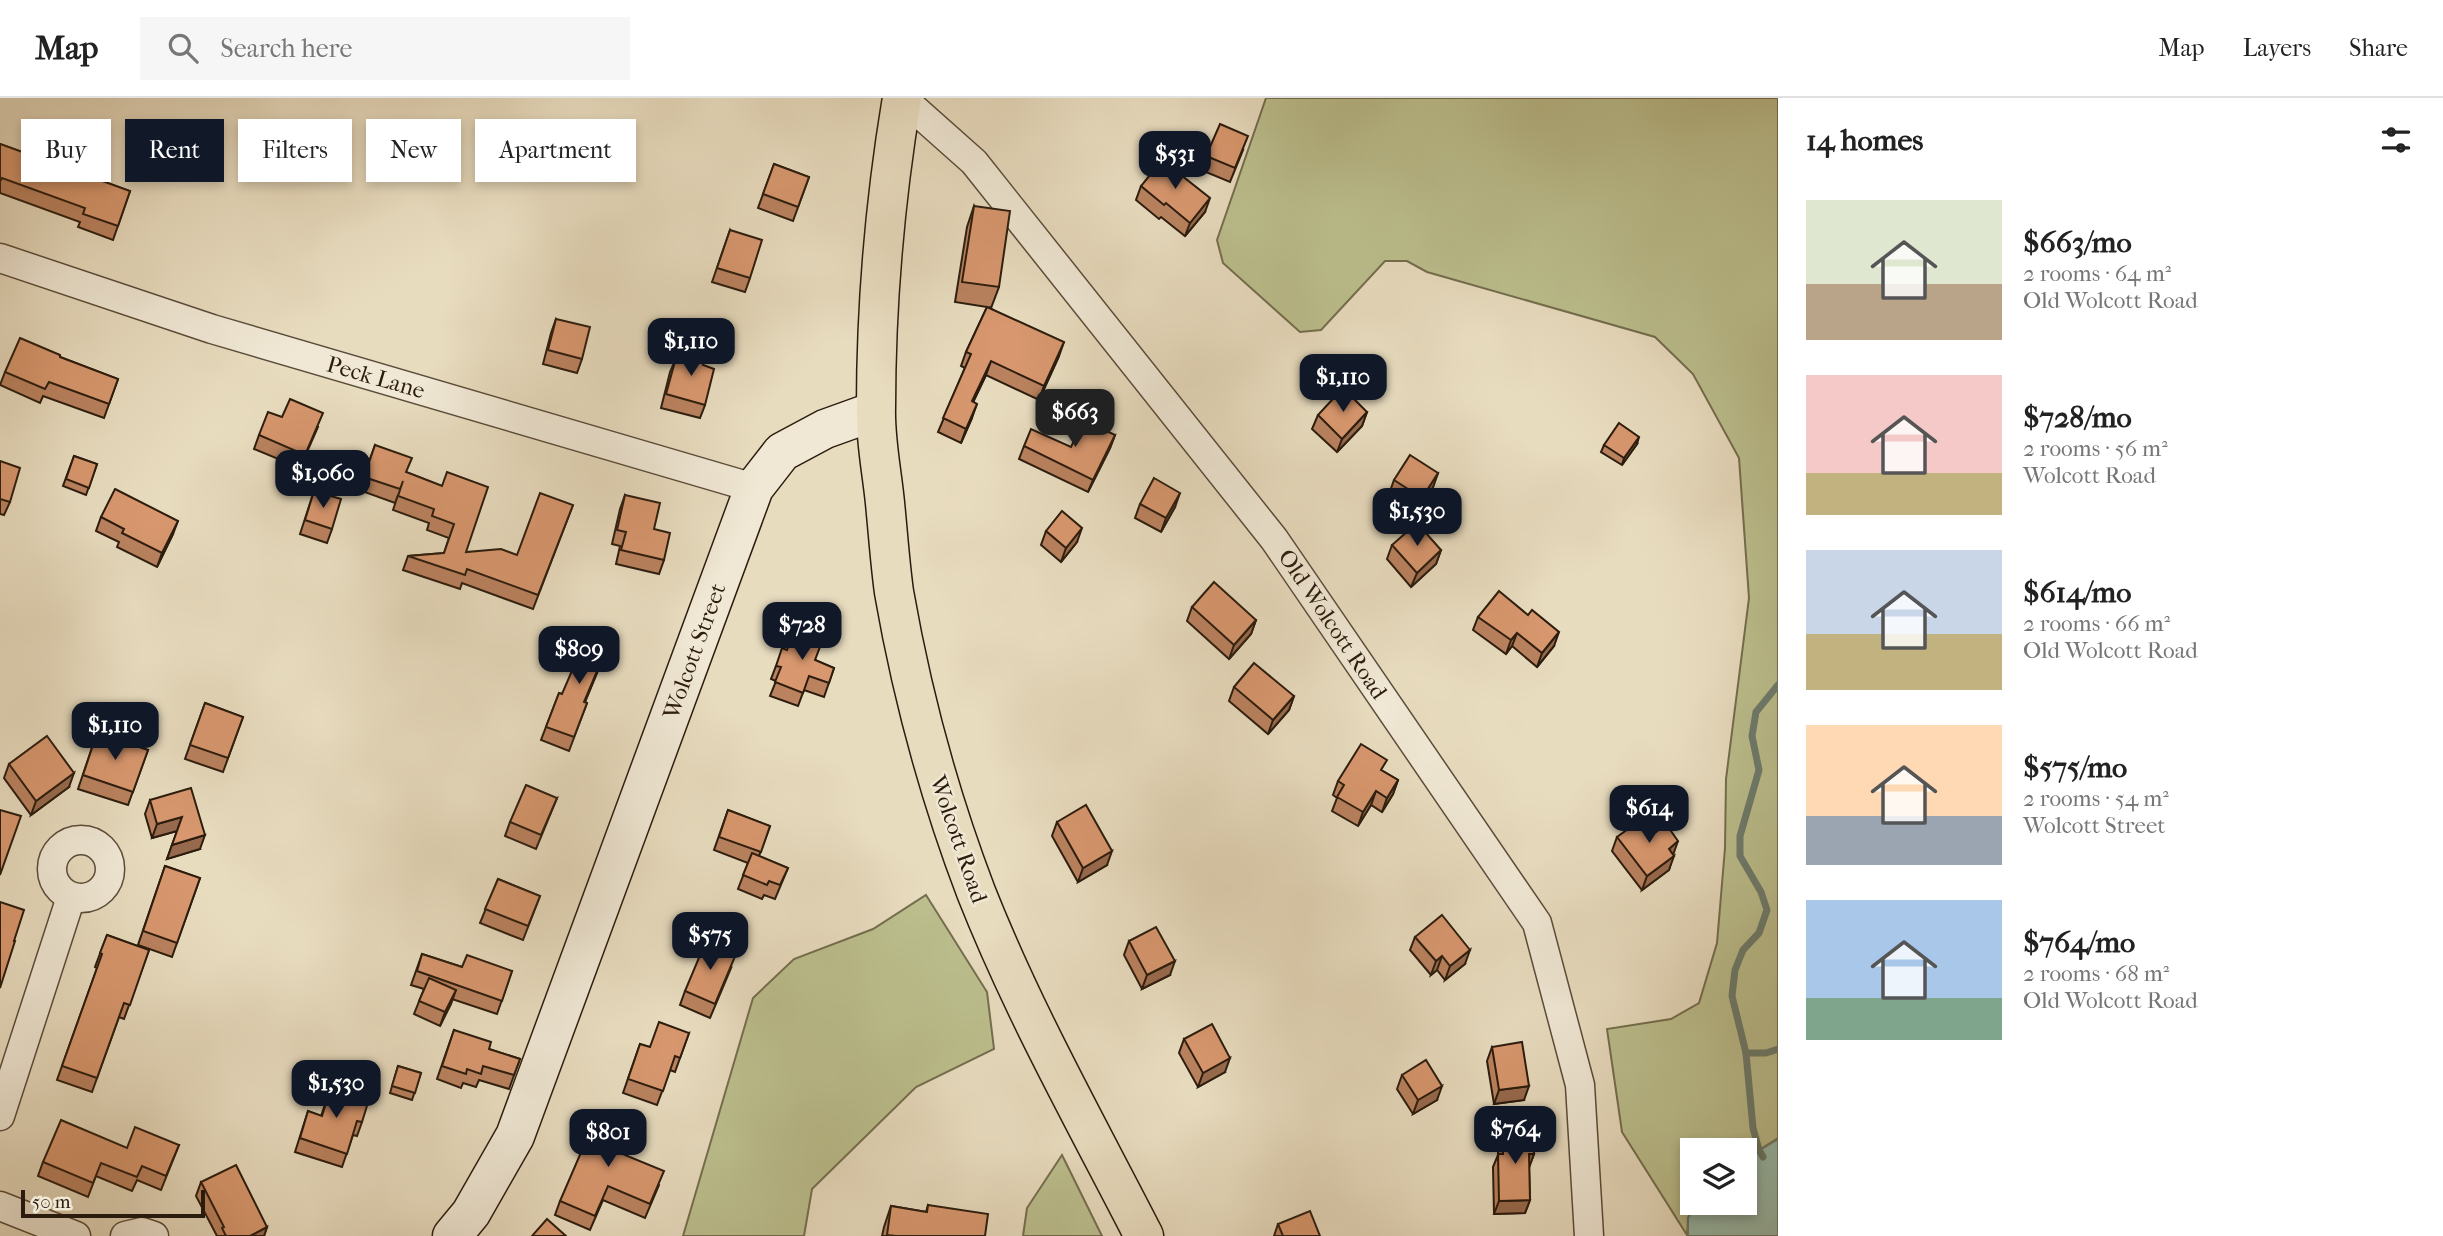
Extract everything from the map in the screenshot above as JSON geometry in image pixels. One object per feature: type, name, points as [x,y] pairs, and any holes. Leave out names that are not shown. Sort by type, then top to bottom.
[{"type":"main road","points":[[876,411],[879,305],[887,208],[891,162],[902,98]]},
{"type":"main road","name":"Wolcott Street","points":[[452,1236],[471,1213],[515,1136],[754,488],[782,452],[825,429],[876,411]]},
{"type":"main road","name":"Wolcott Road","points":[[876,411],[894,589],[912,688],[942,797],[976,892],[1013,979],[1144,1236]]},
{"type":"street","name":"Old Wolcott Road","points":[[902,98],[974,162],[1274,539],[1537,923],[1580,1084],[1589,1236]]},
{"type":"street","name":"Peck Lane","points":[[0,258],[212,329],[754,488]]},
{"type":"street","points":[[0,1116],[71,897]]},
{"type":"street","points":[[0,1206],[76,1236]]},
{"type":"street","points":[[125,1236],[142,1232],[154,1236]]},
{"type":"shaded area","points":[[1266,98],[1778,98],[1778,1138],[1757,1151],[1757,1138],[1680,1138],[1680,1215],[1690,1215],[1687,1235],[1622,1132],[1607,1029],[1671,1019],[1699,1003],[1717,943],[1725,848],[1726,779],[1749,598],[1739,458],[1693,374],[1655,337],[1427,272],[1407,261],[1385,261],[1321,330],[1300,332],[1223,263],[1217,240]]},
{"type":"shaded area","points":[[926,895],[987,992],[994,1049],[916,1087],[812,1189],[804,1236],[683,1236],[753,998],[794,959],[873,929]]},
{"type":"shaded area","points":[[1778,1139],[1778,1236],[1688,1236],[1690,1215],[1757,1215],[1757,1152]]},
{"type":"shaded area","points":[[1062,1155],[1102,1236],[1023,1236],[1027,1208]]},
{"type":"building","points":[[1220,124],[1248,136],[1235,168],[1206,156]]},
{"type":"building","points":[[0,144],[21,152],[21,182],[105,182],[130,191],[118,226],[83,214],[85,208],[2,178],[0,180]]},
{"type":"building","points":[[1162,160],[1210,198],[1190,223],[1141,186]]},
{"type":"building","points":[[774,164],[809,177],[798,207],[763,194]]},
{"type":"building","points":[[974,206],[1010,211],[999,287],[962,282]]},
{"type":"building","points":[[730,230],[762,240],[750,278],[717,268]]},
{"type":"building","points":[[987,307],[1064,342],[1044,386],[991,361],[972,401],[977,404],[966,429],[943,418],[971,354],[966,352]]},
{"type":"building","points":[[556,319],[590,327],[582,359],[548,350]]},
{"type":"building","points":[[20,338],[118,379],[109,404],[49,382],[45,389],[5,372]]},
{"type":"building","points":[[681,349],[706,356],[703,365],[714,369],[705,405],[666,394]]},
{"type":"building","points":[[1343,388],[1367,412],[1342,439],[1318,415]]},
{"type":"building","points":[[290,399],[323,413],[305,455],[259,435],[268,412],[282,417]]},
{"type":"building","points":[[1084,420],[1115,435],[1093,480],[1024,446],[1031,429],[1071,447]]},
{"type":"building","points":[[1619,423],[1639,437],[1624,458],[1604,445]]},
{"type":"building","points":[[375,445],[412,458],[406,472],[442,486],[447,472],[488,487],[466,552],[501,549],[517,555],[540,493],[573,505],[538,595],[467,569],[465,575],[408,556],[444,553],[454,524],[432,516],[434,509],[398,496],[403,481],[400,489],[364,477]]},
{"type":"building","points":[[1410,455],[1438,473],[1422,498],[1394,480]]},
{"type":"building","points":[[74,456],[97,464],[89,488],[66,479]]},
{"type":"building","points":[[0,461],[20,468],[10,502],[0,499]]},
{"type":"building","points":[[1154,478],[1180,493],[1166,518],[1140,504]]},
{"type":"building","points":[[115,489],[178,521],[162,553],[122,533],[124,529],[101,517]]},
{"type":"building","points":[[314,491],[341,499],[332,529],[305,520]]},
{"type":"building","points":[[625,495],[660,503],[654,529],[670,533],[664,560],[621,550],[626,532],[617,530]]},
{"type":"building","points":[[1062,511],[1082,528],[1066,548],[1046,531]]},
{"type":"building","points":[[1417,523],[1441,550],[1417,573],[1392,545]]},
{"type":"building","points":[[1214,582],[1256,620],[1234,645],[1192,607]]},
{"type":"building","points":[[1499,591],[1528,615],[1532,610],[1559,632],[1542,653],[1517,633],[1511,640],[1478,617]]},
{"type":"building","points":[[590,629],[611,638],[584,702],[587,703],[574,737],[546,727]]},
{"type":"building","points":[[795,629],[823,639],[815,660],[834,668],[829,683],[809,676],[803,693],[775,682],[781,667],[776,666],[782,648],[787,650]]},
{"type":"building","points":[[1254,663],[1294,696],[1273,720],[1234,687]]},
{"type":"building","points":[[205,703],[243,717],[228,758],[190,745]]},
{"type":"building","points":[[97,733],[148,750],[133,792],[83,775]]},
{"type":"building","points":[[47,736],[74,773],[36,801],[9,764]]},
{"type":"building","points":[[1361,744],[1387,760],[1381,770],[1398,780],[1387,798],[1376,791],[1363,812],[1337,797],[1344,785],[1338,781]]},
{"type":"building","points":[[526,785],[557,798],[541,835],[510,822]]},
{"type":"building","points":[[191,788],[205,835],[172,845],[182,817],[157,824],[150,800]]},
{"type":"building","points":[[1086,805],[1112,851],[1083,868],[1057,822]]},
{"type":"building","points":[[0,810],[21,816],[0,875]]},
{"type":"building","points":[[728,810],[770,826],[761,852],[719,837]]},
{"type":"building","points":[[1645,817],[1656,832],[1666,824],[1678,841],[1669,849],[1674,856],[1647,876],[1617,837]]},
{"type":"building","points":[[752,853],[788,868],[780,885],[769,881],[767,885],[743,875]]},
{"type":"building","points":[[165,866],[200,878],[177,943],[143,931]]},
{"type":"building","points":[[498,879],[540,896],[528,926],[485,909]]},
{"type":"building","points":[[0,902],[24,910],[0,988]]},
{"type":"building","points":[[1442,915],[1470,950],[1450,966],[1442,956],[1436,961],[1415,937]]},
{"type":"building","points":[[1156,927],[1175,961],[1147,975],[1129,941]]},
{"type":"building","points":[[107,935],[149,950],[130,1005],[124,1003],[97,1078],[62,1066]]},
{"type":"building","points":[[706,941],[736,954],[715,1004],[685,991]]},
{"type":"building","points":[[422,954],[462,967],[467,955],[512,971],[502,1001],[417,971]]},
{"type":"building","points":[[429,978],[456,990],[445,1012],[419,1001]]},
{"type":"building","points":[[659,1022],[689,1033],[680,1058],[675,1056],[663,1091],[628,1079],[640,1044],[650,1047]]},
{"type":"building","points":[[1212,1024],[1230,1058],[1203,1073],[1184,1039]]},
{"type":"building","points":[[454,1030],[491,1042],[489,1049],[520,1059],[514,1075],[483,1066],[481,1074],[467,1069],[466,1074],[442,1066]]},
{"type":"building","points":[[1522,1042],[1529,1086],[1499,1090],[1492,1047]]},
{"type":"building","points":[[1426,1060],[1442,1086],[1418,1100],[1402,1075]]},
{"type":"building","points":[[398,1066],[421,1073],[415,1093],[392,1086]]},
{"type":"building","points":[[332,1084],[370,1096],[362,1122],[357,1121],[347,1154],[300,1138],[308,1111],[322,1116]]},
{"type":"building","points":[[598,1113],[631,1126],[620,1153],[664,1171],[650,1204],[608,1186],[595,1216],[560,1201]]},
{"type":"building","points":[[61,1120],[127,1148],[135,1127],[179,1145],[166,1176],[142,1166],[137,1177],[101,1163],[93,1183],[43,1162]]},
{"type":"building","points":[[1533,1130],[1534,1154],[1529,1154],[1530,1200],[1499,1201],[1498,1154],[1503,1154],[1503,1131]]},
{"type":"building","points":[[236,1165],[267,1227],[250,1236],[226,1236],[201,1182]]},
{"type":"building","points":[[928,1205],[988,1214],[985,1236],[887,1235],[891,1206],[927,1212]]},
{"type":"building","points":[[1310,1211],[1320,1236],[1283,1236],[1278,1224]]},
{"type":"building","points":[[547,1219],[566,1236],[532,1236]]},
{"type":"waterway","points":[[1763,1157],[1753,1128],[1746,1053],[1732,996],[1735,970],[1743,950],[1759,933],[1767,910],[1761,892],[1740,856],[1740,836],[1759,770],[1752,736],[1756,712],[1778,685]]},
{"type":"waterway","points":[[1746,1053],[1766,1053],[1778,1049]]}]
